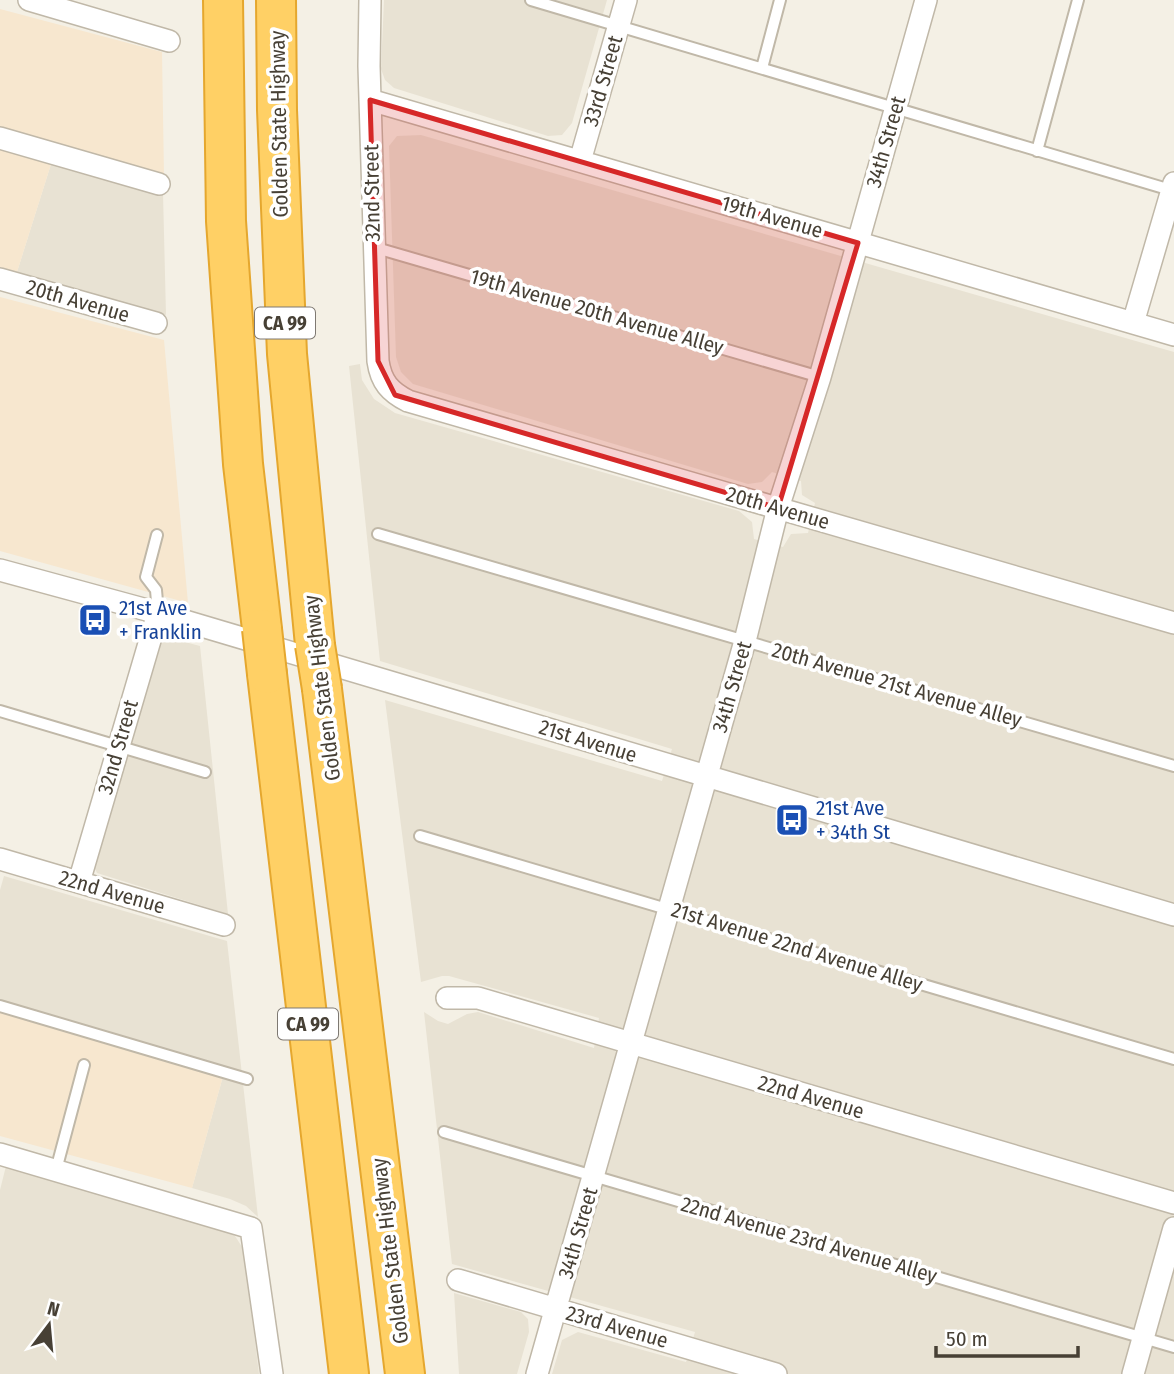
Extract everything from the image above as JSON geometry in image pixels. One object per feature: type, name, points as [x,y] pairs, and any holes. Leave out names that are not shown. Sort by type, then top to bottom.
[{"type":"highway","name":"CA 99","points":[[223,0],[226,221],[243,464],[349,1374]]},
{"type":"highway","name":"Golden State Highway","points":[[276,0],[277,110],[286,354],[315,645],[405,1374]]},
{"type":"street","points":[[29,0],[169,41]]},
{"type":"street","name":"32nd Street","points":[[370,0],[373,247],[378,361],[380,374],[386,385]]},
{"type":"street","name":"33rd Street","points":[[580,161],[626,0]]},
{"type":"street","name":"34th Street","points":[[537,1374],[745,641],[778,508],[820,377],[926,0]]},
{"type":"street","name":"19th Avenue","points":[[370,100],[1174,335]]},
{"type":"street","points":[[0,138],[159,184]]},
{"type":"street","points":[[1133,323],[1173,188]]},
{"type":"street","name":"20th Avenue","points":[[0,279],[156,323]]},
{"type":"street","name":"20th Avenue","points":[[386,385],[395,395],[408,401],[1174,623]]},
{"type":"street","name":"21st Avenue","points":[[0,569],[158,612],[1174,915]]},
{"type":"street","name":"32nd Street","points":[[79,882],[158,612]]},
{"type":"street","name":"22nd Avenue","points":[[0,859],[224,925]]},
{"type":"street","name":"22nd Avenue","points":[[447,998],[478,998],[1174,1203]]},
{"type":"street","points":[[0,1154],[251,1228],[272,1374]]},
{"type":"street","points":[[1133,1374],[1174,1228]]},
{"type":"street","name":"23rd Avenue","points":[[458,1280],[776,1374]]},
{"type":"lane","points":[[531,0],[1037,151],[1173,188]]},
{"type":"lane","points":[[762,68],[780,0]]},
{"type":"lane","points":[[1037,151],[1078,0]]},
{"type":"lane","name":"19th Avenue 20th Avenue Alley","points":[[373,247],[820,377]]},
{"type":"lane","name":"20th Avenue 21st Avenue Alley","points":[[378,534],[1174,766]]},
{"type":"lane","points":[[157,535],[146,577],[156,590],[158,612]]},
{"type":"lane","points":[[0,711],[205,772]]},
{"type":"lane","name":"21st Avenue 22nd Avenue Alley","points":[[421,836],[1174,1059]]},
{"type":"lane","points":[[0,1006],[247,1079]]},
{"type":"lane","points":[[56,1170],[84,1065]]},
{"type":"lane","name":"22nd Avenue 23rd Avenue Alley","points":[[444,1132],[1174,1347]]},
{"type":"highlighted area","points":[[370,100],[858,243],[778,508],[395,395],[378,361]]},
{"type":"shaded area","points":[[384,0],[607,0],[572,123],[562,135],[548,136],[394,88],[385,80],[381,69]]},
{"type":"shaded area","points":[[0,9],[162,52],[164,176],[0,127]]},
{"type":"shaded area","points":[[421,135],[1174,352],[1174,1374],[552,1374],[562,1340],[578,1332],[686,1362],[695,1332],[452,1264],[424,1012],[448,1024],[467,1014],[478,1012],[594,1048],[599,1018],[449,976],[421,982],[385,700],[662,781],[672,749],[380,661],[349,366],[360,364],[362,380],[374,399],[395,413],[739,511],[752,522],[754,539],[783,547],[791,534],[808,533],[815,503],[802,495],[801,481],[772,472],[762,482],[748,484],[413,384],[401,372],[396,357],[389,146],[397,136]]},
{"type":"shaded area","points":[[0,145],[52,161],[17,272],[0,267]]},
{"type":"shaded area","points":[[52,161],[163,193],[166,315],[17,272]]},
{"type":"shaded area","points":[[0,297],[164,340],[188,603],[0,551]]},
{"type":"shaded area","points":[[166,637],[200,646],[228,914],[97,873],[93,865],[158,642]]},
{"type":"shaded area","points":[[4,876],[227,941],[258,1217],[246,1206],[192,1188],[225,1069],[0,1003],[0,890]]},
{"type":"shaded area","points":[[0,1003],[225,1069],[192,1188],[0,1136]]},
{"type":"shaded area","points":[[6,1166],[221,1228],[235,1236],[244,1250],[259,1374],[0,1374],[0,1190]]},
{"type":"shaded area","points":[[454,1293],[521,1312],[528,1319],[529,1332],[517,1374],[459,1374]]},
{"type":"place","name":"21st Ave + Franklin","points":[[95,620]]},
{"type":"place","name":"21st Ave + 34th St","points":[[792,820]]}]
